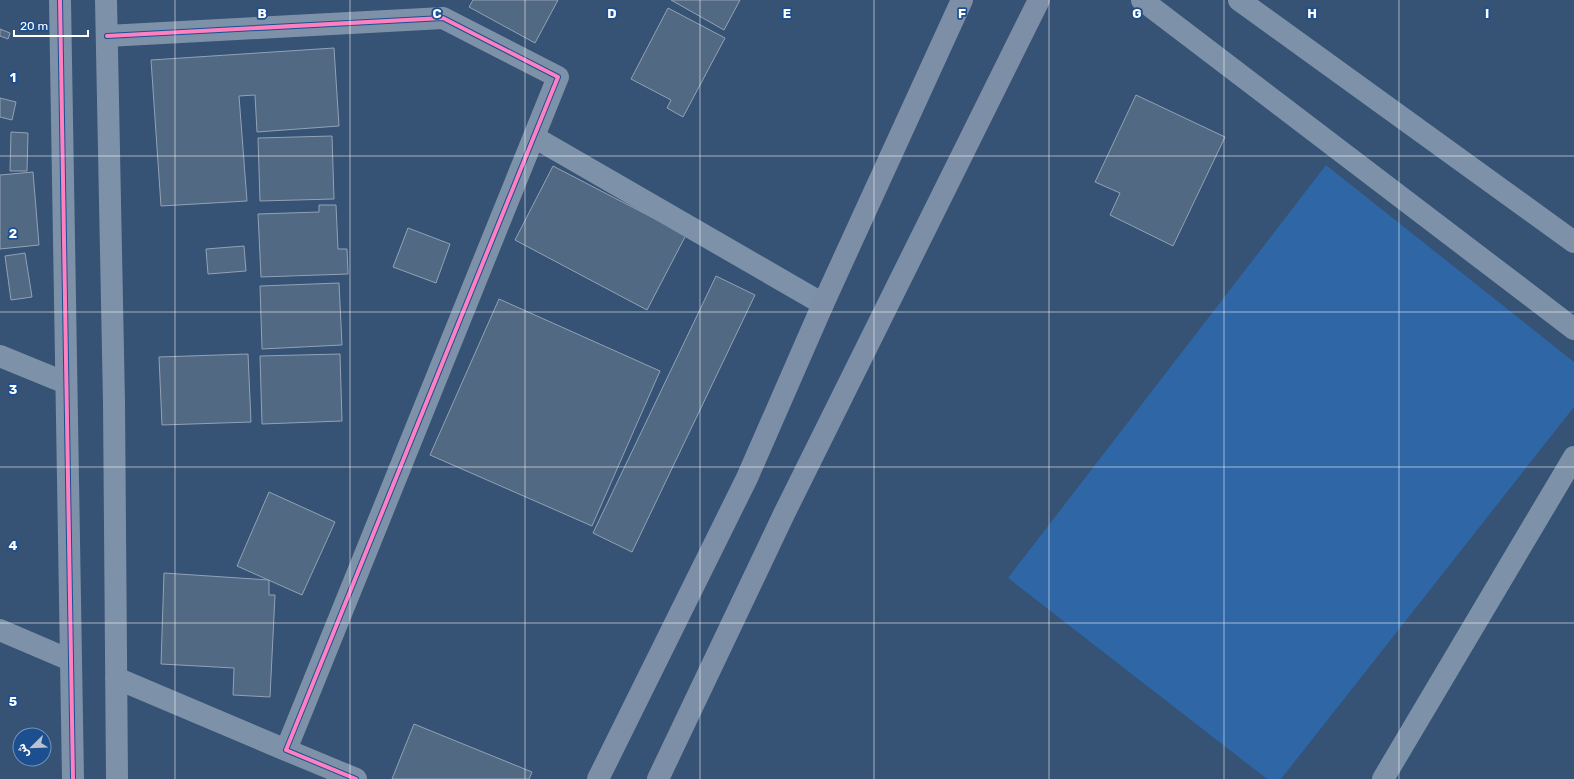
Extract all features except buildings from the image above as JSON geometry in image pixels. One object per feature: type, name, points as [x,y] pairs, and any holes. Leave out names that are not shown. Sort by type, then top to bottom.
[{"type":"main road","points":[[598,779],[747,478],[823,304],[962,0]]},
{"type":"main road","points":[[658,779],[787,507],[1039,0]]},
{"type":"street","points":[[60,0],[72,779]]},
{"type":"street","points":[[106,0],[114,402],[117,779]]},
{"type":"street","points":[[1142,0],[1574,328]]},
{"type":"street","points":[[1239,0],[1574,242]]},
{"type":"street","points":[[107,36],[443,18],[558,77],[286,750]]},
{"type":"street","points":[[534,137],[823,304]]},
{"type":"street","points":[[0,356],[66,383]]},
{"type":"street","points":[[1383,779],[1574,457]]},
{"type":"street","points":[[0,630],[70,660]]},
{"type":"street","points":[[116,678],[356,779]]},
{"type":"shaded area","points":[[1326,165],[1574,362],[1574,407],[1281,779],[1267,779],[1008,578]]},
{"type":"cycle path","points":[[60,0],[73,779]]},
{"type":"cycle path","points":[[107,36],[443,18],[558,77],[286,750],[356,779]]}]
